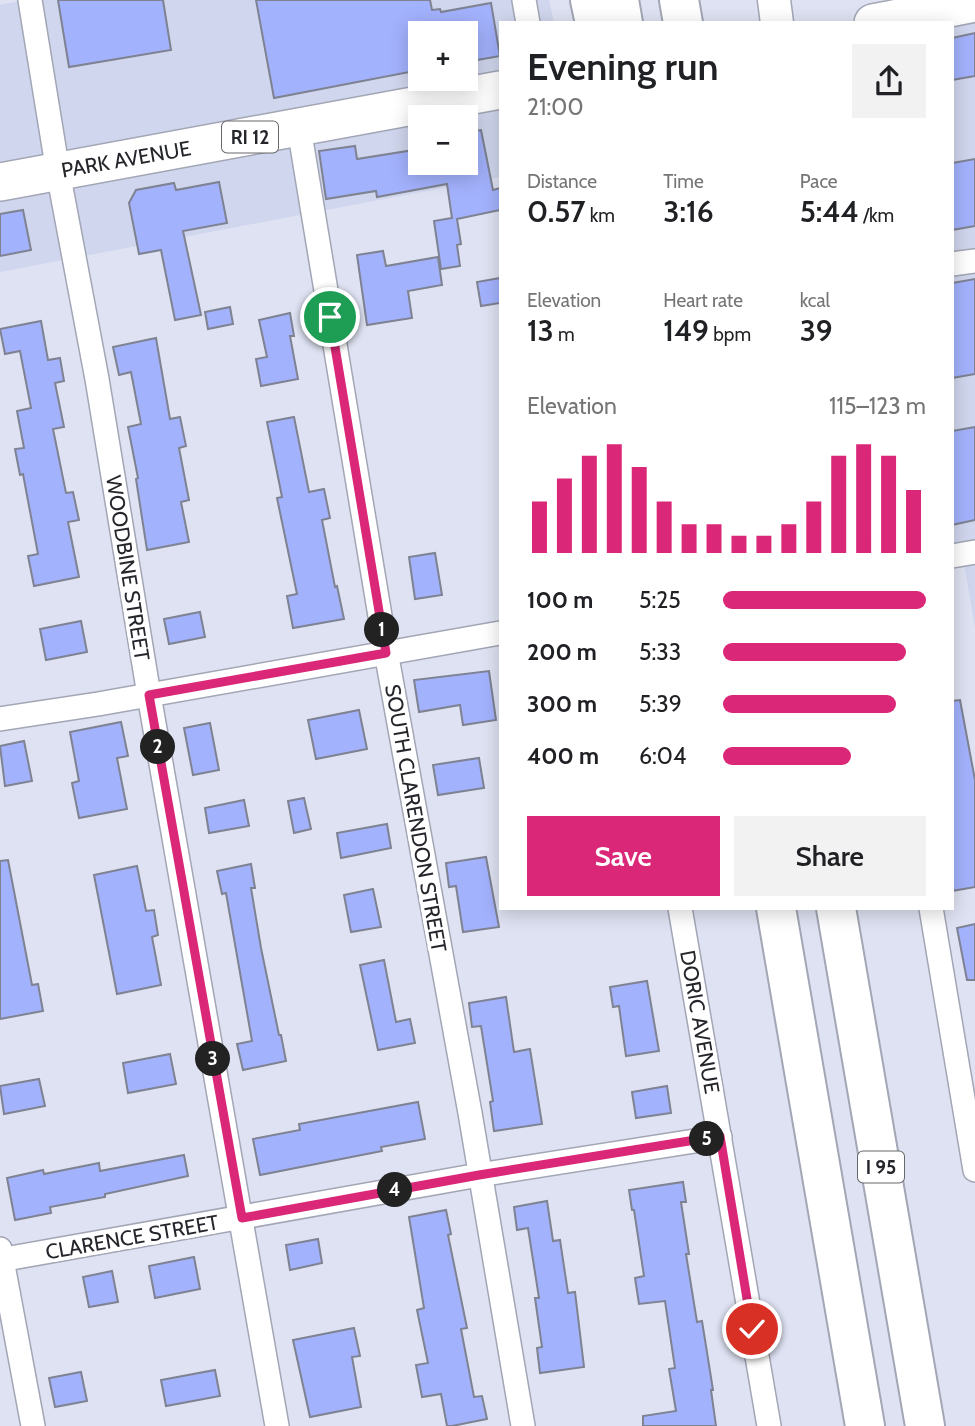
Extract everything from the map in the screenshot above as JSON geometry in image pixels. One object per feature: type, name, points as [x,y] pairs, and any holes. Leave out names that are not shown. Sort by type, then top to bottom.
[{"type":"highway","points":[[590,0],[595,21]]},
{"type":"highway","points":[[619,0],[623,21]]},
{"type":"highway","points":[[680,0],[683,21]]},
{"type":"highway","points":[[776,910],[865,1426]]},
{"type":"highway","name":"I 95","points":[[836,910],[925,1426]]},
{"type":"main road","points":[[884,21],[975,4]]},
{"type":"main road","name":"PARK AVENUE","points":[[0,182],[499,90]]},
{"type":"street","name":"WOODBINE STREET","points":[[30,0],[277,1426]]},
{"type":"street","points":[[524,0],[528,21]]},
{"type":"street","points":[[774,0],[777,21]]},
{"type":"street","name":"SOUTH CLARENDON STREET","points":[[299,128],[386,653],[470,1113],[523,1426]]},
{"type":"street","points":[[954,264],[975,261]]},
{"type":"street","points":[[954,556],[975,552]]},
{"type":"street","points":[[0,719],[499,633]]},
{"type":"street","name":"DORIC AVENUE","points":[[680,910],[769,1426]]},
{"type":"street","points":[[931,910],[969,1093],[975,1170]]},
{"type":"street","name":"CLARENCE STREET","points":[[1,1256],[242,1218],[479,1175],[720,1136]]},
{"type":"street","points":[[1,1256],[33,1426]]},
{"type":"shaded area","points":[[24,0],[549,0],[554,21],[499,21],[499,177],[0,272],[0,5]]},
{"type":"shaded area","points":[[975,5],[975,627],[963,558],[954,555],[954,21]]},
{"type":"building","points":[[58,0],[163,0],[171,50],[69,67]]},
{"type":"building","points":[[256,0],[430,0],[432,10],[440,9],[441,12],[491,3],[499,56],[478,60],[478,21],[408,21],[408,72],[274,98]]},
{"type":"building","points":[[975,33],[975,76],[954,80],[954,38]]},
{"type":"building","points":[[478,130],[481,130],[493,190],[499,188],[499,210],[457,219],[461,244],[457,245],[460,266],[441,269],[434,221],[452,218],[447,184],[377,197],[376,191],[326,199],[319,151],[355,146],[357,159],[408,151],[408,175],[478,175]]},
{"type":"building","points":[[975,159],[975,226],[954,230],[954,163]]},
{"type":"building","points":[[219,182],[227,223],[183,231],[201,315],[175,320],[161,250],[139,254],[129,203],[136,190],[174,183],[176,190]]},
{"type":"building","points":[[23,210],[31,250],[0,256],[0,214]]},
{"type":"building","points":[[383,251],[386,266],[438,257],[442,285],[408,291],[412,318],[367,325],[357,255]]},
{"type":"building","points":[[499,278],[499,303],[481,306],[477,282]]},
{"type":"building","points":[[975,279],[975,374],[954,378],[954,283]]},
{"type":"building","points":[[230,307],[233,324],[208,329],[205,312]]},
{"type":"building","points":[[290,313],[294,336],[290,336],[298,379],[261,386],[256,359],[267,357],[259,320]]},
{"type":"building","points":[[41,321],[48,360],[60,358],[64,381],[55,383],[64,427],[53,429],[66,493],[73,492],[79,520],[68,522],[79,577],[34,586],[28,556],[38,554],[23,474],[20,475],[15,449],[24,448],[17,411],[31,408],[20,351],[5,354],[0,329]]},
{"type":"building","points":[[156,338],[170,419],[180,417],[186,446],[179,448],[189,500],[181,502],[189,542],[147,550],[128,427],[141,424],[131,372],[119,375],[113,347]]},
{"type":"building","points":[[294,417],[309,492],[324,489],[330,518],[322,520],[344,619],[293,628],[287,596],[297,594],[277,498],[282,497],[267,422]]},
{"type":"building","points":[[975,427],[975,520],[954,525],[954,431]]},
{"type":"building","points":[[435,553],[442,595],[415,599],[409,557]]},
{"type":"building","points":[[200,612],[205,637],[169,644],[164,619]]},
{"type":"building","points":[[81,621],[87,652],[46,660],[40,629]]},
{"type":"building","points":[[489,671],[496,720],[463,725],[460,705],[419,712],[414,680]]},
{"type":"building","points":[[960,700],[975,780],[975,887],[954,891],[954,701]]},
{"type":"building","points":[[359,710],[367,749],[316,759],[308,720]]},
{"type":"building","points":[[121,722],[128,756],[117,758],[127,809],[79,818],[72,783],[79,781],[70,732]]},
{"type":"building","points":[[210,723],[219,770],[193,775],[184,728]]},
{"type":"building","points":[[24,741],[32,781],[5,786],[0,746]]},
{"type":"building","points":[[479,758],[484,788],[438,795],[433,765]]},
{"type":"building","points":[[304,798],[311,829],[294,833],[288,801]]},
{"type":"building","points":[[244,800],[249,826],[209,833],[205,808]]},
{"type":"building","points":[[387,824],[391,848],[341,858],[337,833]]},
{"type":"building","points":[[486,857],[499,927],[463,932],[456,886],[449,887],[446,863]]},
{"type":"building","points":[[8,860],[32,985],[38,984],[43,1011],[0,1019],[0,861]]},
{"type":"building","points":[[251,864],[255,888],[251,888],[261,948],[286,1061],[243,1070],[237,1044],[252,1041],[226,893],[222,894],[217,871]]},
{"type":"building","points":[[137,866],[146,911],[154,910],[158,935],[152,937],[161,985],[117,994],[94,875]]},
{"type":"building","points":[[373,889],[381,927],[351,932],[344,895]]},
{"type":"building","points":[[975,924],[975,980],[967,980],[957,928]]},
{"type":"building","points":[[384,960],[396,1022],[410,1019],[415,1043],[378,1050],[360,965]]},
{"type":"building","points":[[647,981],[659,1051],[626,1056],[619,1006],[613,1007],[610,987]]},
{"type":"building","points":[[506,997],[514,1052],[530,1049],[542,1124],[494,1131],[490,1102],[493,1101],[481,1026],[472,1027],[469,1003]]},
{"type":"building","points":[[170,1054],[176,1084],[128,1093],[123,1063]]},
{"type":"building","points":[[39,1079],[45,1106],[4,1114],[0,1086]]},
{"type":"building","points":[[667,1086],[671,1113],[636,1118],[632,1092]]},
{"type":"building","points":[[418,1102],[425,1139],[381,1147],[382,1151],[260,1175],[253,1139],[300,1130],[299,1124]]},
{"type":"building","points":[[184,1155],[188,1176],[105,1194],[105,1197],[50,1207],[51,1213],[15,1220],[7,1178],[43,1170],[44,1174],[99,1163],[100,1171]]},
{"type":"building","points":[[683,1182],[686,1202],[681,1202],[689,1254],[686,1254],[697,1322],[702,1321],[716,1426],[643,1426],[643,1416],[676,1411],[669,1369],[675,1368],[665,1301],[639,1304],[635,1278],[644,1276],[629,1190]]},
{"type":"building","points":[[547,1201],[553,1241],[560,1240],[568,1293],[575,1292],[584,1367],[540,1373],[537,1348],[542,1347],[535,1298],[539,1298],[528,1228],[517,1230],[514,1207]]},
{"type":"building","points":[[446,1210],[451,1234],[448,1235],[467,1328],[461,1329],[474,1397],[482,1396],[487,1419],[452,1426],[447,1426],[441,1394],[422,1397],[416,1365],[428,1363],[417,1310],[424,1308],[409,1217]]},
{"type":"building","points":[[318,1239],[322,1263],[290,1270],[286,1245]]},
{"type":"building","points":[[194,1257],[200,1289],[155,1298],[149,1266]]},
{"type":"building","points":[[112,1271],[118,1302],[89,1307],[83,1277]]},
{"type":"building","points":[[354,1328],[360,1356],[352,1357],[361,1407],[310,1417],[293,1340]]},
{"type":"building","points":[[215,1370],[220,1396],[166,1406],[161,1380]]},
{"type":"building","points":[[81,1372],[87,1401],[55,1407],[49,1378]]},
{"type":"route","points":[[330,317],[386,653],[149,695],[242,1218],[479,1175],[720,1136],[752,1329]]}]
